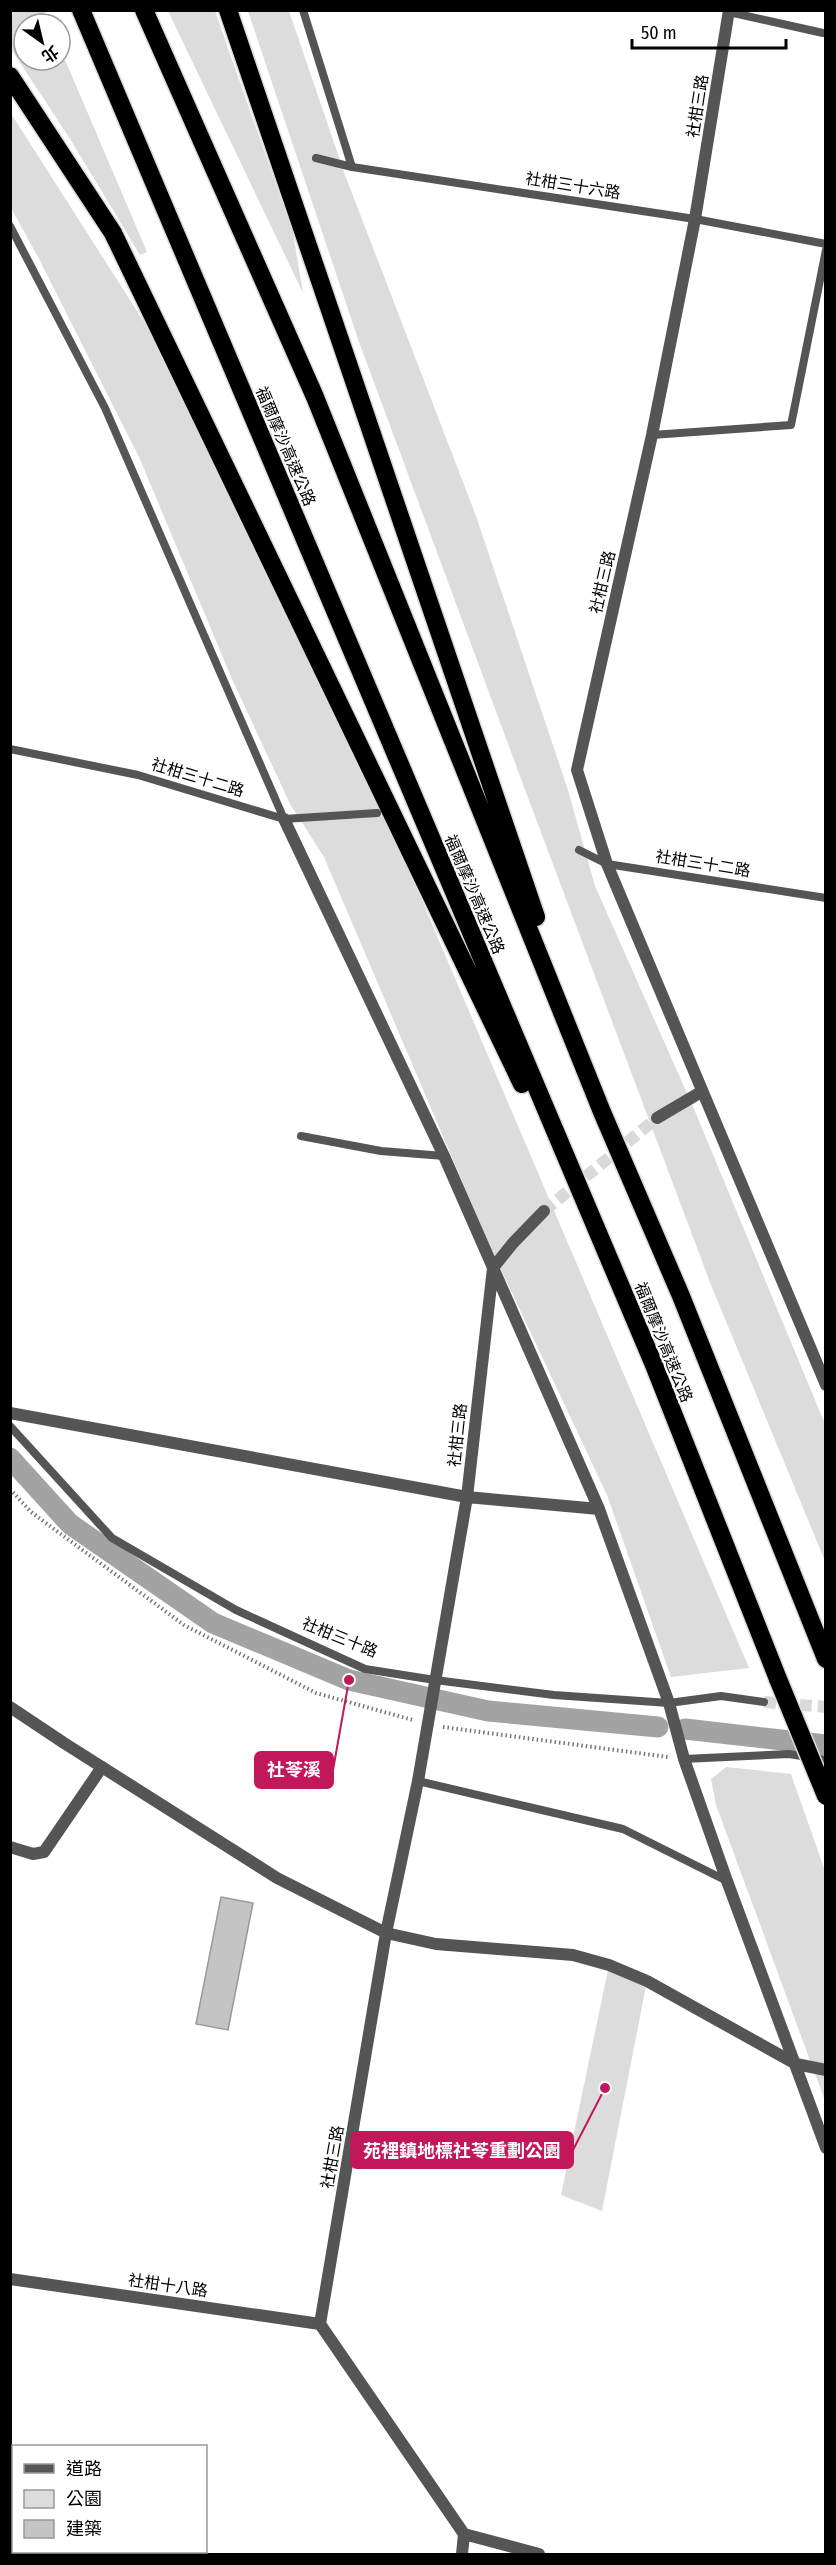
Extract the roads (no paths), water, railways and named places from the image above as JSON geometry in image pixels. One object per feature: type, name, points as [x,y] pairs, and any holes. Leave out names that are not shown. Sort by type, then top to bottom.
[{"type":"highway","name":"福爾摩沙高速公路","points":[[81,10],[624,1295],[825,1796]]},
{"type":"highway","name":"福爾摩沙高速公路","points":[[144,10],[315,398],[602,1112],[681,1296],[825,1659]]},
{"type":"highway","points":[[228,10],[602,1112]]},
{"type":"highway","points":[[10,75],[112,233],[624,1295]]},
{"type":"street","name":"社柑三路","points":[[729,11],[695,219],[652,435],[577,770],[607,864],[825,1385]]},
{"type":"street","points":[[284,819],[444,1156],[599,1509],[669,1703],[684,1759],[727,1881],[825,2148]]},
{"type":"street","points":[[657,1118],[701,1092]]},
{"type":"street","points":[[493,1268],[544,1211]]},
{"type":"street","name":"社柑三路","points":[[320,2324],[386,1933],[418,1781],[467,1497],[493,1268]]},
{"type":"street","points":[[10,1413],[467,1497],[599,1509]]},
{"type":"street","points":[[10,1707],[277,1878],[386,1933],[436,1944],[573,1955],[609,1965],[647,1981],[795,2064],[825,2070]]},
{"type":"street","points":[[10,1847],[33,1854],[44,1852],[102,1767]]},
{"type":"street","name":"社柑十八路","points":[[10,2279],[320,2324]]},
{"type":"street","points":[[320,2324],[464,2534],[462,2554]]},
{"type":"street","points":[[464,2534],[539,2554]]},
{"type":"lane","points":[[303,10],[352,167]]},
{"type":"lane","points":[[729,11],[824,33]]},
{"type":"lane","name":"社柑三十六路","points":[[315,158],[352,167],[695,219],[825,244]]},
{"type":"lane","points":[[10,226],[105,408],[284,819]]},
{"type":"lane","points":[[652,435],[791,425],[825,250]]},
{"type":"lane","name":"社柑三十二路","points":[[10,749],[138,775],[284,819],[377,813]]},
{"type":"lane","name":"社柑三十二路","points":[[579,850],[607,864],[825,898]]},
{"type":"lane","points":[[301,1136],[381,1151],[444,1156]]},
{"type":"lane","name":"社柑三十路","points":[[10,1426],[112,1538],[236,1610],[365,1669],[554,1695],[669,1703],[721,1696],[764,1702]]},
{"type":"lane","points":[[684,1759],[789,1754],[825,1760]]},
{"type":"lane","points":[[418,1781],[623,1829],[727,1881]]},
{"type":"waterway","points":[[10,1458],[70,1524],[213,1623],[349,1680],[488,1711],[658,1727]]},
{"type":"waterway","points":[[685,1729],[826,1745]]},
{"type":"tunnel","points":[[544,1211],[657,1118]]},
{"type":"tunnel","points":[[764,1702],[826,1707]]},
{"type":"place","name":"社苓溪","points":[[349,1680]]},
{"type":"place","name":"苑裡鎮地標社苓重劃公園","points":[[605,2088]]}]
